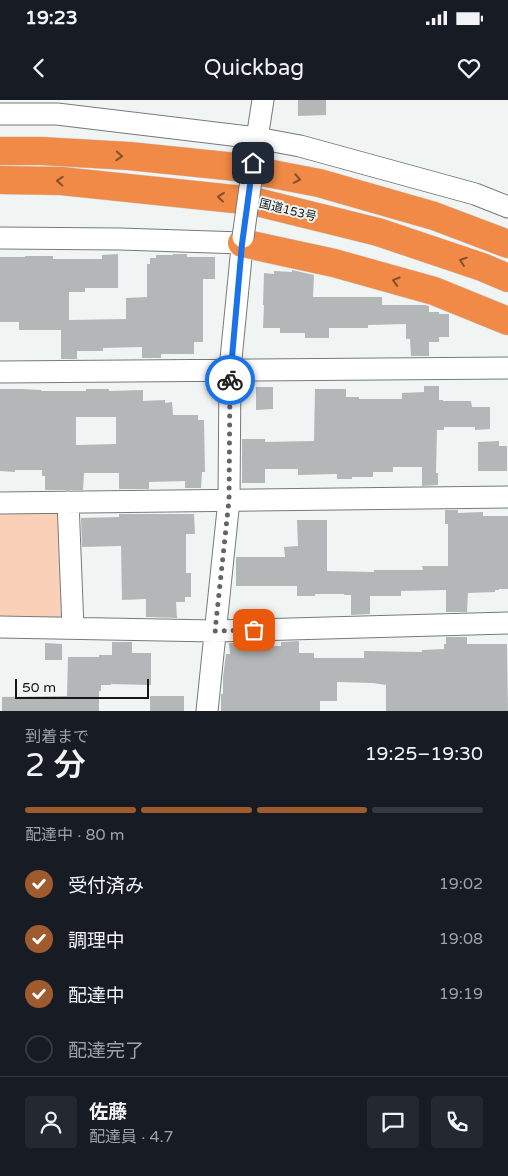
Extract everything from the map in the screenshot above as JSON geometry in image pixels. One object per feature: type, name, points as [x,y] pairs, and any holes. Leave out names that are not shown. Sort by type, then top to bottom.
[{"type":"highway","points":[[0,151],[41,151],[129,156],[236,167],[319,183],[434,216],[508,244]]},
{"type":"highway","name":"国道153号","points":[[0,180],[61,181],[252,201],[378,232],[482,267],[508,278]]},
{"type":"highway","points":[[242,240],[434,291],[508,321]]},
{"type":"street","points":[[207,711],[229,500],[230,369],[242,240],[263,100]]},
{"type":"street","points":[[0,114],[57,107],[256,141],[300,146],[475,194],[508,207]]},
{"type":"street","points":[[485,198],[496,190],[508,191]]},
{"type":"street","points":[[0,238],[242,240]]},
{"type":"street","points":[[0,372],[508,368]]},
{"type":"street","points":[[0,503],[508,497]]},
{"type":"street","points":[[68,502],[73,628]]},
{"type":"street","points":[[0,627],[215,631],[508,624]]},
{"type":"shaded area","points":[[0,505],[65,505],[69,623],[0,621]]},
{"type":"building","points":[[298,100],[326,100],[326,115],[298,116]]},
{"type":"building","points":[[118,254],[118,288],[85,288],[85,292],[69,292],[69,320],[126,319],[126,298],[147,297],[147,264],[150,264],[150,258],[156,258],[156,255],[187,254],[187,257],[215,257],[215,279],[203,279],[203,342],[194,342],[194,354],[161,354],[161,358],[142,358],[142,347],[103,348],[103,351],[77,351],[77,359],[61,359],[61,330],[19,330],[19,322],[0,322],[0,257],[53,256],[53,259],[102,259],[102,255]]},
{"type":"building","points":[[292,270],[314,275],[313,297],[382,297],[382,305],[425,305],[429,306],[429,312],[449,314],[449,337],[439,337],[439,342],[429,342],[429,356],[411,356],[410,339],[406,339],[406,324],[368,325],[368,328],[329,328],[329,338],[305,338],[305,333],[280,333],[280,328],[263,328],[264,273],[274,274],[274,271],[292,272]]},
{"type":"building","points":[[424,386],[439,386],[439,400],[471,401],[472,407],[490,407],[490,429],[475,430],[475,427],[444,427],[444,430],[437,430],[436,473],[438,473],[438,485],[422,486],[422,467],[393,467],[393,472],[373,472],[373,477],[352,477],[352,479],[337,479],[337,474],[298,475],[298,469],[265,469],[265,483],[242,483],[242,439],[265,439],[265,442],[314,441],[315,389],[346,389],[346,397],[359,397],[359,399],[402,399],[402,393],[424,392]]},
{"type":"building","points":[[256,387],[273,387],[273,409],[256,410]]},
{"type":"building","points":[[0,389],[41,391],[86,391],[86,389],[109,389],[109,391],[143,390],[143,401],[165,400],[165,403],[172,402],[173,415],[198,415],[198,420],[204,420],[205,472],[202,472],[201,488],[185,488],[185,481],[149,482],[149,489],[119,489],[119,473],[84,473],[83,490],[45,490],[45,476],[42,476],[42,470],[0,471]],"holes":[[[76,417],[116,417],[116,444],[76,445]]]},
{"type":"building","points":[[499,441],[499,446],[507,446],[507,471],[478,471],[478,442]]},
{"type":"building","points":[[445,510],[458,510],[458,513],[483,512],[483,516],[508,516],[508,589],[499,589],[495,590],[495,592],[468,593],[467,612],[446,612],[446,590],[401,591],[401,596],[370,596],[370,614],[351,615],[351,595],[315,594],[315,596],[297,596],[297,586],[236,586],[236,557],[285,557],[284,547],[298,546],[297,520],[327,520],[327,571],[423,570],[422,566],[448,566],[448,524],[445,524]]},
{"type":"building","points":[[119,514],[194,514],[195,534],[186,534],[186,573],[191,573],[191,597],[185,597],[185,602],[176,602],[177,618],[146,617],[146,599],[122,600],[121,546],[82,547],[81,518],[119,517]]},
{"type":"building","points":[[446,637],[467,637],[467,644],[507,644],[508,711],[386,711],[386,685],[337,682],[337,701],[320,701],[320,711],[221,711],[226,654],[230,654],[229,643],[251,643],[251,646],[281,646],[281,642],[299,641],[299,653],[314,653],[314,658],[364,658],[364,651],[422,652],[422,650],[444,649]]},
{"type":"building","points":[[112,642],[132,642],[132,653],[151,653],[151,685],[101,685],[101,691],[99,691],[99,711],[2,711],[2,697],[67,696],[68,657],[112,655]]},
{"type":"building","points":[[45,643],[62,644],[62,660],[45,660]]},
{"type":"building","points":[[150,696],[184,696],[184,711],[150,711]]},
{"type":"way so far","points":[[230,380],[229,500],[215,631],[254,630]]},
{"type":"route","points":[[230,380],[242,244],[253,163]]}]
